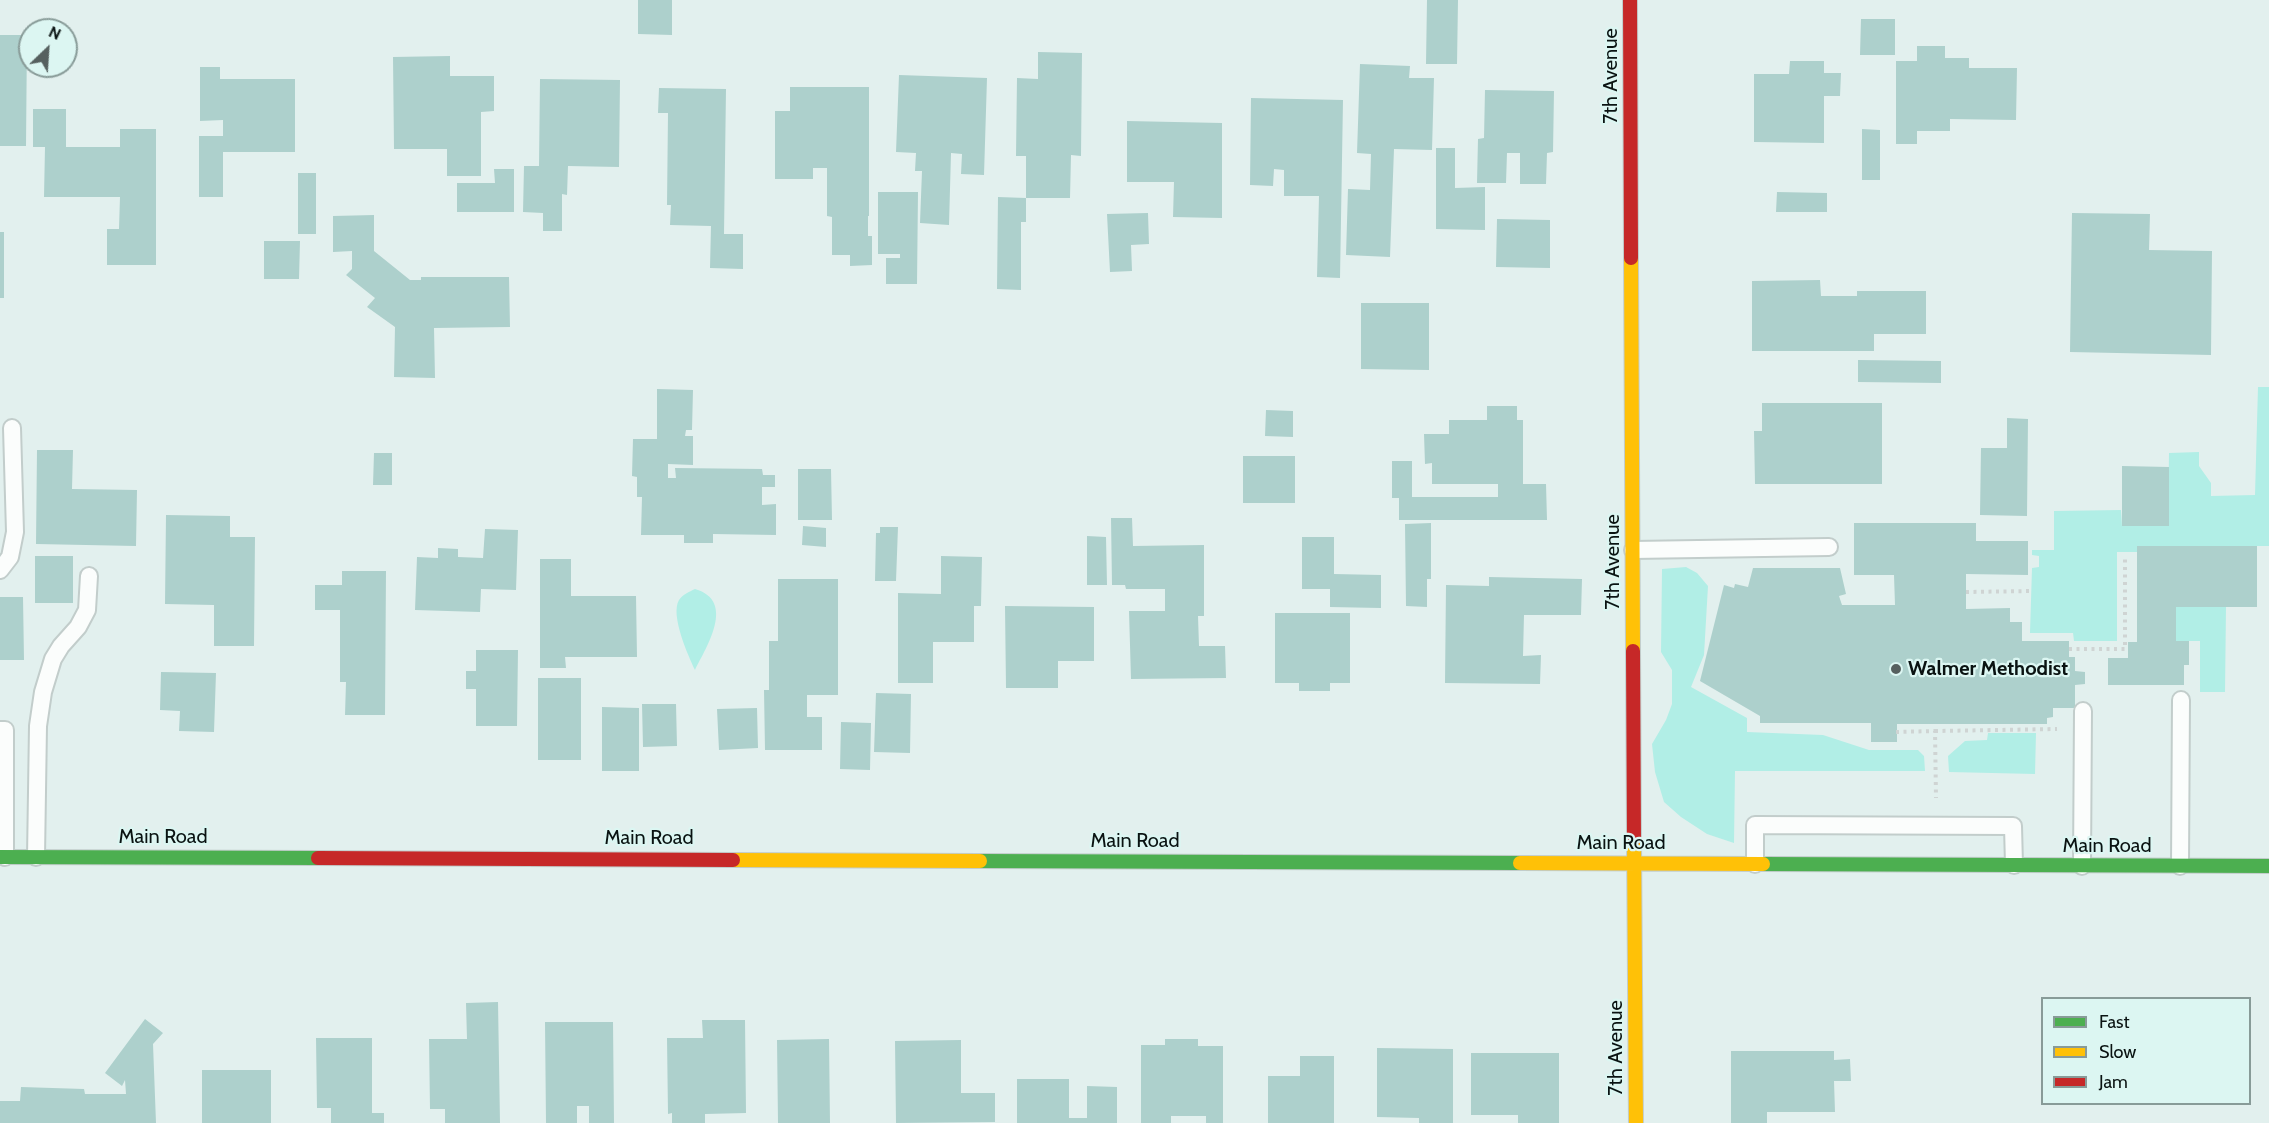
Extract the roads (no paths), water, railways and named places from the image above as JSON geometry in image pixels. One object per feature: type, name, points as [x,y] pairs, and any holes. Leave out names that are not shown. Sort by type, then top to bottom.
[{"type":"street","name":"7th Avenue","points":[[1630,0],[1636,1123]]},
{"type":"street","name":"Main Road","points":[[3,857],[2269,866]]},
{"type":"lane","points":[[0,570],[10,557],[14,542],[12,428]]},
{"type":"lane","points":[[1633,550],[1829,547]]},
{"type":"lane","points":[[36,857],[38,726],[43,692],[53,659],[78,627],[87,610],[89,576]]},
{"type":"lane","points":[[2180,866],[2181,700]]},
{"type":"lane","points":[[2082,711],[2082,866]]},
{"type":"lane","points":[[0,730],[5,730],[3,857]]},
{"type":"lane","points":[[1755,864],[1755,825],[2013,826],[2013,865]]},
{"type":"place","name":"Walmer Methodist","points":[[1896,669]]}]
